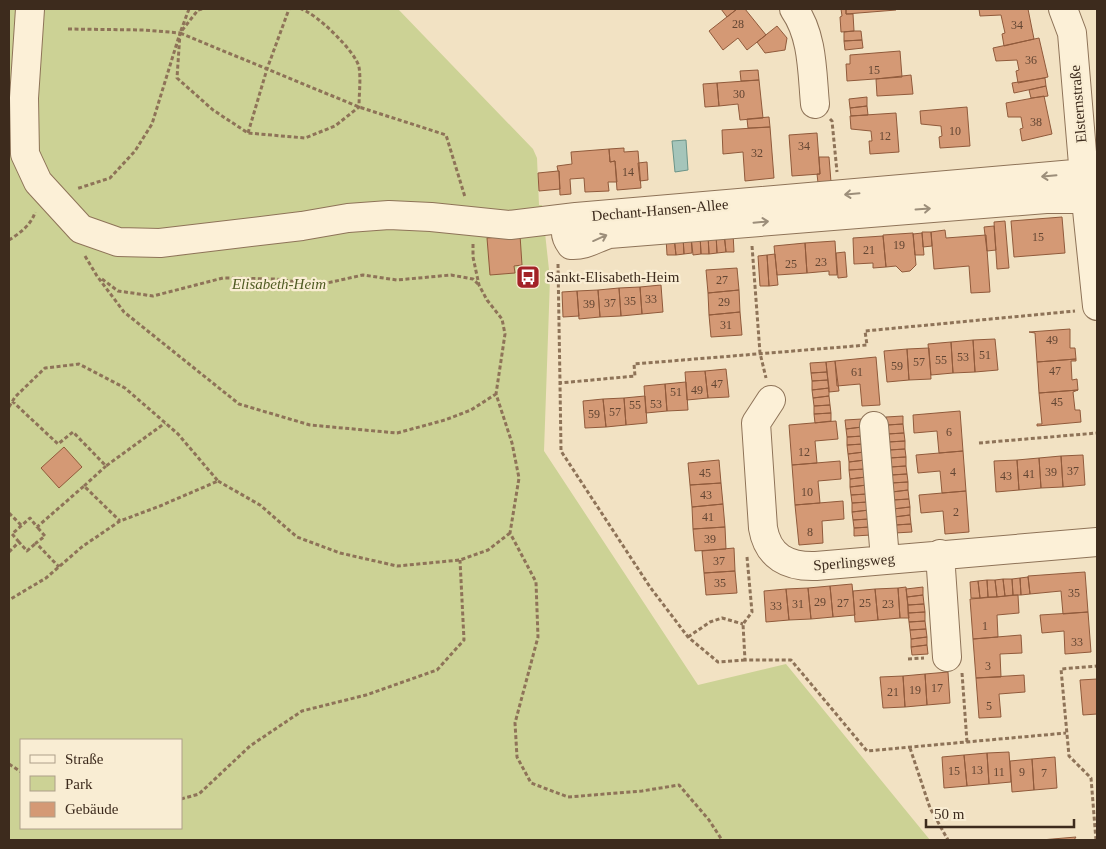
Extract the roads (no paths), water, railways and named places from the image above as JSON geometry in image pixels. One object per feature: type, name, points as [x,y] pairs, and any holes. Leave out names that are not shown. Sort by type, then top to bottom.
[{"type":"street","points":[[30,9],[24,98],[25,154],[38,182],[81,229],[118,242],[160,243],[302,226],[348,218],[390,215],[510,225],[576,218]]},
{"type":"street","points":[[794,9],[801,18],[807,34],[815,104]]},
{"type":"street","name":"Elsternstraße","points":[[1063,9],[1072,33],[1090,173],[1092,200],[1088,308]]},
{"type":"street","name":"Dechant-Hansen-Allee","points":[[1090,173],[576,218],[565,229],[566,238],[571,246],[580,246],[609,234],[1046,199],[1092,200]]},
{"type":"street","name":"Sperlingsweg","points":[[770,400],[756,423],[763,528],[765,538],[772,550],[780,558],[800,566],[1097,542]]},
{"type":"street","points":[[874,426],[885,559]]},
{"type":"street","points":[[940,554],[947,657]]},
{"type":"water","points":[[686,140],[688,170],[675,172],[672,141]]},
{"type":"place","name":"Sankt-Elisabeth-Heim","points":[[528,277]]},
{"type":"park label","name":"Elisabeth-Heim","points":[[279,284]]}]
